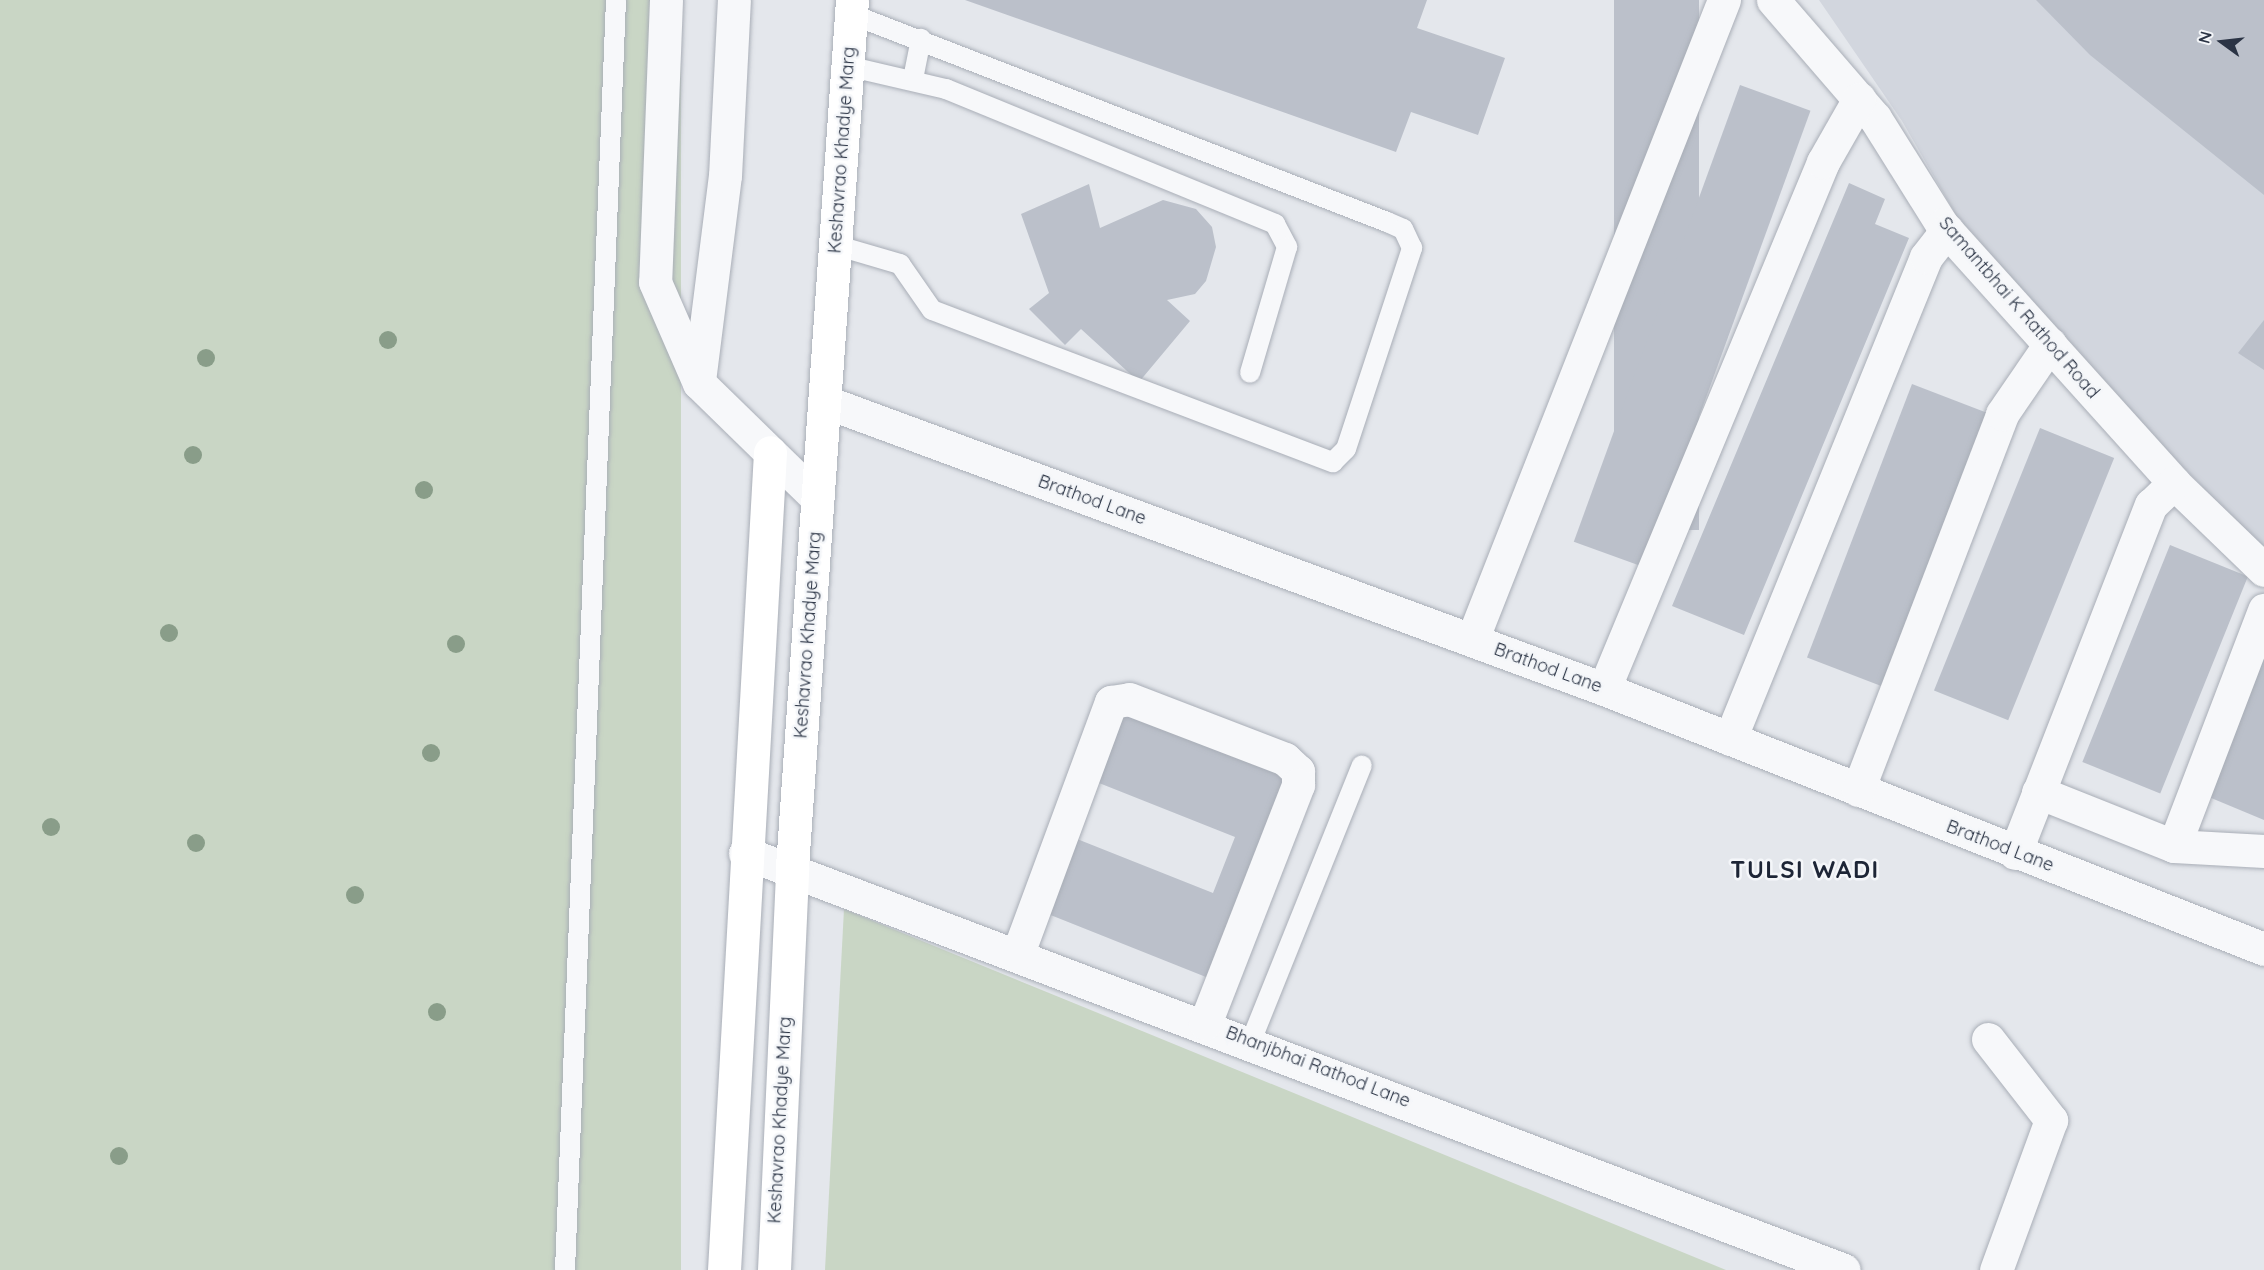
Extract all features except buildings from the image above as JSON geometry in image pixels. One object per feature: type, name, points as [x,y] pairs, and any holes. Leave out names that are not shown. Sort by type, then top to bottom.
[{"type":"main road","name":"Keshavrao Khadye Marg","points":[[774,1270],[792,867],[817,498],[826,402],[851,7]]},
{"type":"main road","points":[[724,1270],[745,854],[770,452]]},
{"type":"street","points":[[666,0],[655,282],[699,383],[817,498]]},
{"type":"street","points":[[699,383],[725,176],[734,0]]},
{"type":"street","points":[[1472,640],[1724,0]]},
{"type":"street","name":"Samantbhai K Rathod Road","points":[[1773,0],[1859,99],[1947,230],[2174,483],[2264,570]]},
{"type":"street","points":[[1604,689],[1823,162],[1859,99]]},
{"type":"street","points":[[1730,739],[1926,257],[1947,230]]},
{"type":"street","points":[[1857,790],[2002,414],[2050,344]]},
{"type":"street","name":"Brathod Lane","points":[[826,402],[1604,689],[2015,853],[2264,949]]},
{"type":"street","points":[[2015,853],[2151,505],[2174,483]]},
{"type":"street","points":[[2174,846],[2264,610]]},
{"type":"street","points":[[1018,953],[1111,702],[1140,703],[1285,759],[1298,771],[1298,785],[1205,1023]]},
{"type":"street","points":[[2038,792],[2174,846],[2264,851]]},
{"type":"street","name":"Bhanjbhai Rathod Lane","points":[[745,854],[792,867],[1205,1023],[1844,1270]]},
{"type":"street","points":[[1988,1039],[2051,1120],[1996,1270]]},
{"type":"lane","points":[[565,1270],[616,0]]},
{"type":"lane","points":[[835,245],[900,264],[932,310],[1327,462],[1341,458],[1346,449],[1412,248],[1403,229],[921,39],[851,7]]},
{"type":"lane","points":[[914,79],[921,39]]},
{"type":"lane","points":[[847,66],[914,79],[1275,224],[1287,248],[1250,373]]},
{"type":"lane","points":[[1251,1041],[1362,765]]},
{"type":"shaded area","points":[[1819,0],[2264,0],[2264,550],[2139,422],[1956,215],[1902,121]]},
{"type":"green space","points":[[0,0],[681,0],[681,1270],[0,1270]]},
{"type":"green space","points":[[844,909],[1726,1270],[825,1270]]},
{"type":"district","name":"TULSI WADI","points":[[1805,870]]}]
